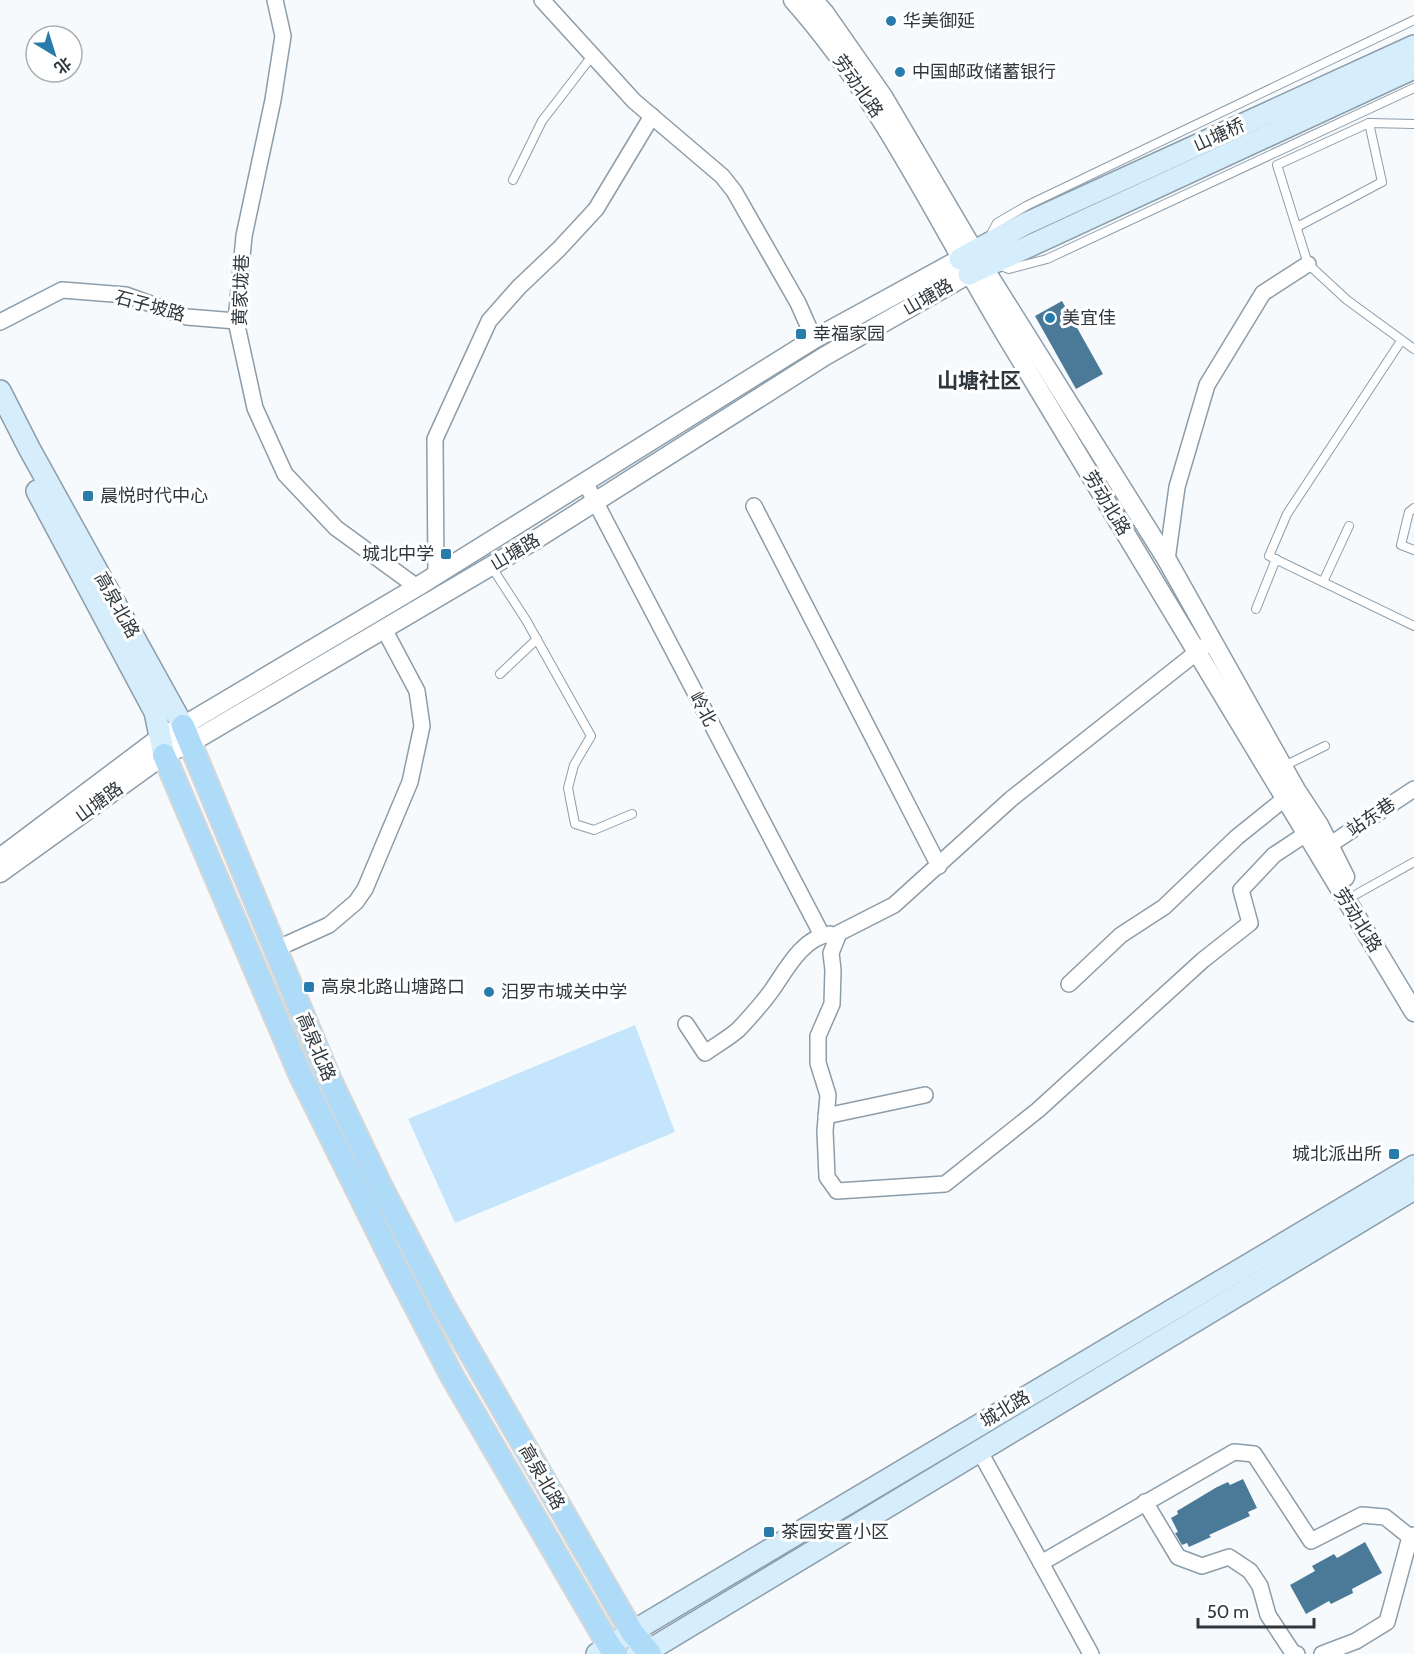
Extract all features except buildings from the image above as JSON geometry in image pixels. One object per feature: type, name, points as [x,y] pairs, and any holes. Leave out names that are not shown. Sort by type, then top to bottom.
[{"type":"main road","name":"山塘桥","points":[[1025,224],[1414,46]]},
{"type":"main road","name":"山塘桥","points":[[1037,243],[1414,68]]},
{"type":"main road","name":"山塘路","points":[[978,260],[1025,224]]},
{"type":"main road","name":"山塘路","points":[[978,260],[1037,243]]},
{"type":"main road","name":"高泉北路","points":[[0,391],[29,448],[188,734],[328,1078],[382,1189],[443,1305],[645,1653]]},
{"type":"main road","name":"高泉北路","points":[[0,421],[155,712],[163,746],[300,1074],[452,1376],[608,1652]]},
{"type":"main road","name":"城北路","points":[[608,1652],[632,1632],[1414,1166]]},
{"type":"main road","name":"城北路","points":[[645,1653],[1414,1190]]},
{"type":"street","name":"黄家垅巷","points":[[275,0],[283,36],[273,100],[244,236],[236,321],[255,408],[285,474],[336,528],[417,587]]},
{"type":"street","points":[[542,0],[634,101],[722,176],[734,191],[798,303],[814,339]]},
{"type":"street","name":"劳动北路","points":[[793,0],[816,26],[875,108],[978,260],[1167,560],[1283,767],[1290,795]]},
{"type":"street","name":"劳动北路","points":[[813,0],[824,12],[884,98],[978,260],[1197,652],[1312,830],[1414,1011]]},
{"type":"street","points":[[436,576],[435,439],[489,321],[596,209],[652,116]]},
{"type":"street","name":"山塘路","points":[[188,734],[417,587],[814,339],[978,260]]},
{"type":"street","name":"山塘路","points":[[0,858],[163,746],[384,629],[491,566],[594,504],[978,260]]},
{"type":"street","points":[[1167,560],[1177,487],[1207,385],[1263,293],[1308,264]]},
{"type":"street","name":"石子坡路","points":[[0,322],[62,290],[126,295],[187,317],[236,321]]},
{"type":"street","name":"岭北","points":[[585,482],[594,504],[822,935]]},
{"type":"street","points":[[754,506],[939,866]]},
{"type":"street","points":[[276,949],[329,926],[356,902],[365,889],[410,782],[422,726],[417,691],[384,629]]},
{"type":"street","points":[[686,1024],[705,1053],[737,1030],[771,991],[783,972],[813,940],[822,935],[839,933],[894,905],[1011,799],[1212,640]]},
{"type":"street","name":"山塘路","points":[[0,873],[163,746]]},
{"type":"street","name":"站东巷","points":[[1328,846],[1414,789]]},
{"type":"street","points":[[1069,984],[1121,935],[1164,907],[1237,837],[1290,795]]},
{"type":"street","points":[[839,933],[831,953],[832,1004],[818,1036],[818,1063],[828,1095],[827,1177],[837,1191],[945,1184],[1038,1110],[1203,960],[1250,923],[1241,890],[1274,855],[1312,830]]},
{"type":"street","name":"劳动北路","points":[[1312,830],[1328,846],[1355,895],[1414,988]]},
{"type":"street","points":[[826,1116],[925,1095]]},
{"type":"street","points":[[979,1450],[1091,1654]]},
{"type":"street","points":[[1041,1563],[1234,1452],[1254,1454],[1311,1541],[1362,1515],[1385,1517],[1412,1536],[1387,1622],[1356,1641],[1323,1654]]},
{"type":"street","points":[[1145,1502],[1178,1557],[1202,1566],[1229,1557],[1250,1571],[1260,1586],[1268,1615],[1293,1653],[1297,1654]]},
{"type":"lane","points":[[1414,20],[1026,206],[998,223],[978,260],[1009,269],[1047,259],[1414,88]]},
{"type":"lane","points":[[513,180],[542,121],[592,56]]},
{"type":"lane","points":[[1414,124],[1369,123],[1277,165],[1308,264],[1347,300],[1414,349]]},
{"type":"lane","points":[[1297,227],[1382,182],[1369,123]]},
{"type":"lane","points":[[1401,341],[1287,514],[1269,556],[1414,626]]},
{"type":"lane","points":[[1414,508],[1409,512],[1401,545],[1414,550]]},
{"type":"lane","points":[[1323,582],[1349,526]]},
{"type":"lane","points":[[1256,609],[1276,559]]},
{"type":"lane","points":[[491,566],[537,639],[591,736],[574,765],[568,788],[575,824],[594,830],[632,814]]},
{"type":"lane","points":[[500,674],[537,639]]},
{"type":"lane","points":[[1283,767],[1325,746]]},
{"type":"lane","points":[[1355,895],[1414,862]]},
{"type":"shaded area","points":[[635,1025],[675,1132],[455,1223],[408,1119]]},
{"type":"place","name":"华美御延","points":[[891,21]]},
{"type":"place","name":"中国邮政储蓄银行","points":[[900,72]]},
{"type":"place","name":"美宜佳","points":[[1050,318]]},
{"type":"place","name":"幸福家园","points":[[801,334]]},
{"type":"place","name":"晨悦时代中心","points":[[88,496]]},
{"type":"place","name":"城北中学","points":[[446,554]]},
{"type":"place","name":"高泉北路山塘路口","points":[[309,987]]},
{"type":"place","name":"汨罗市城关中学","points":[[489,992]]},
{"type":"place","name":"城北派出所","points":[[1394,1154]]},
{"type":"place","name":"茶园安置小区","points":[[769,1532]]},
{"type":"district","name":"山塘社区","points":[[979,380]]}]
